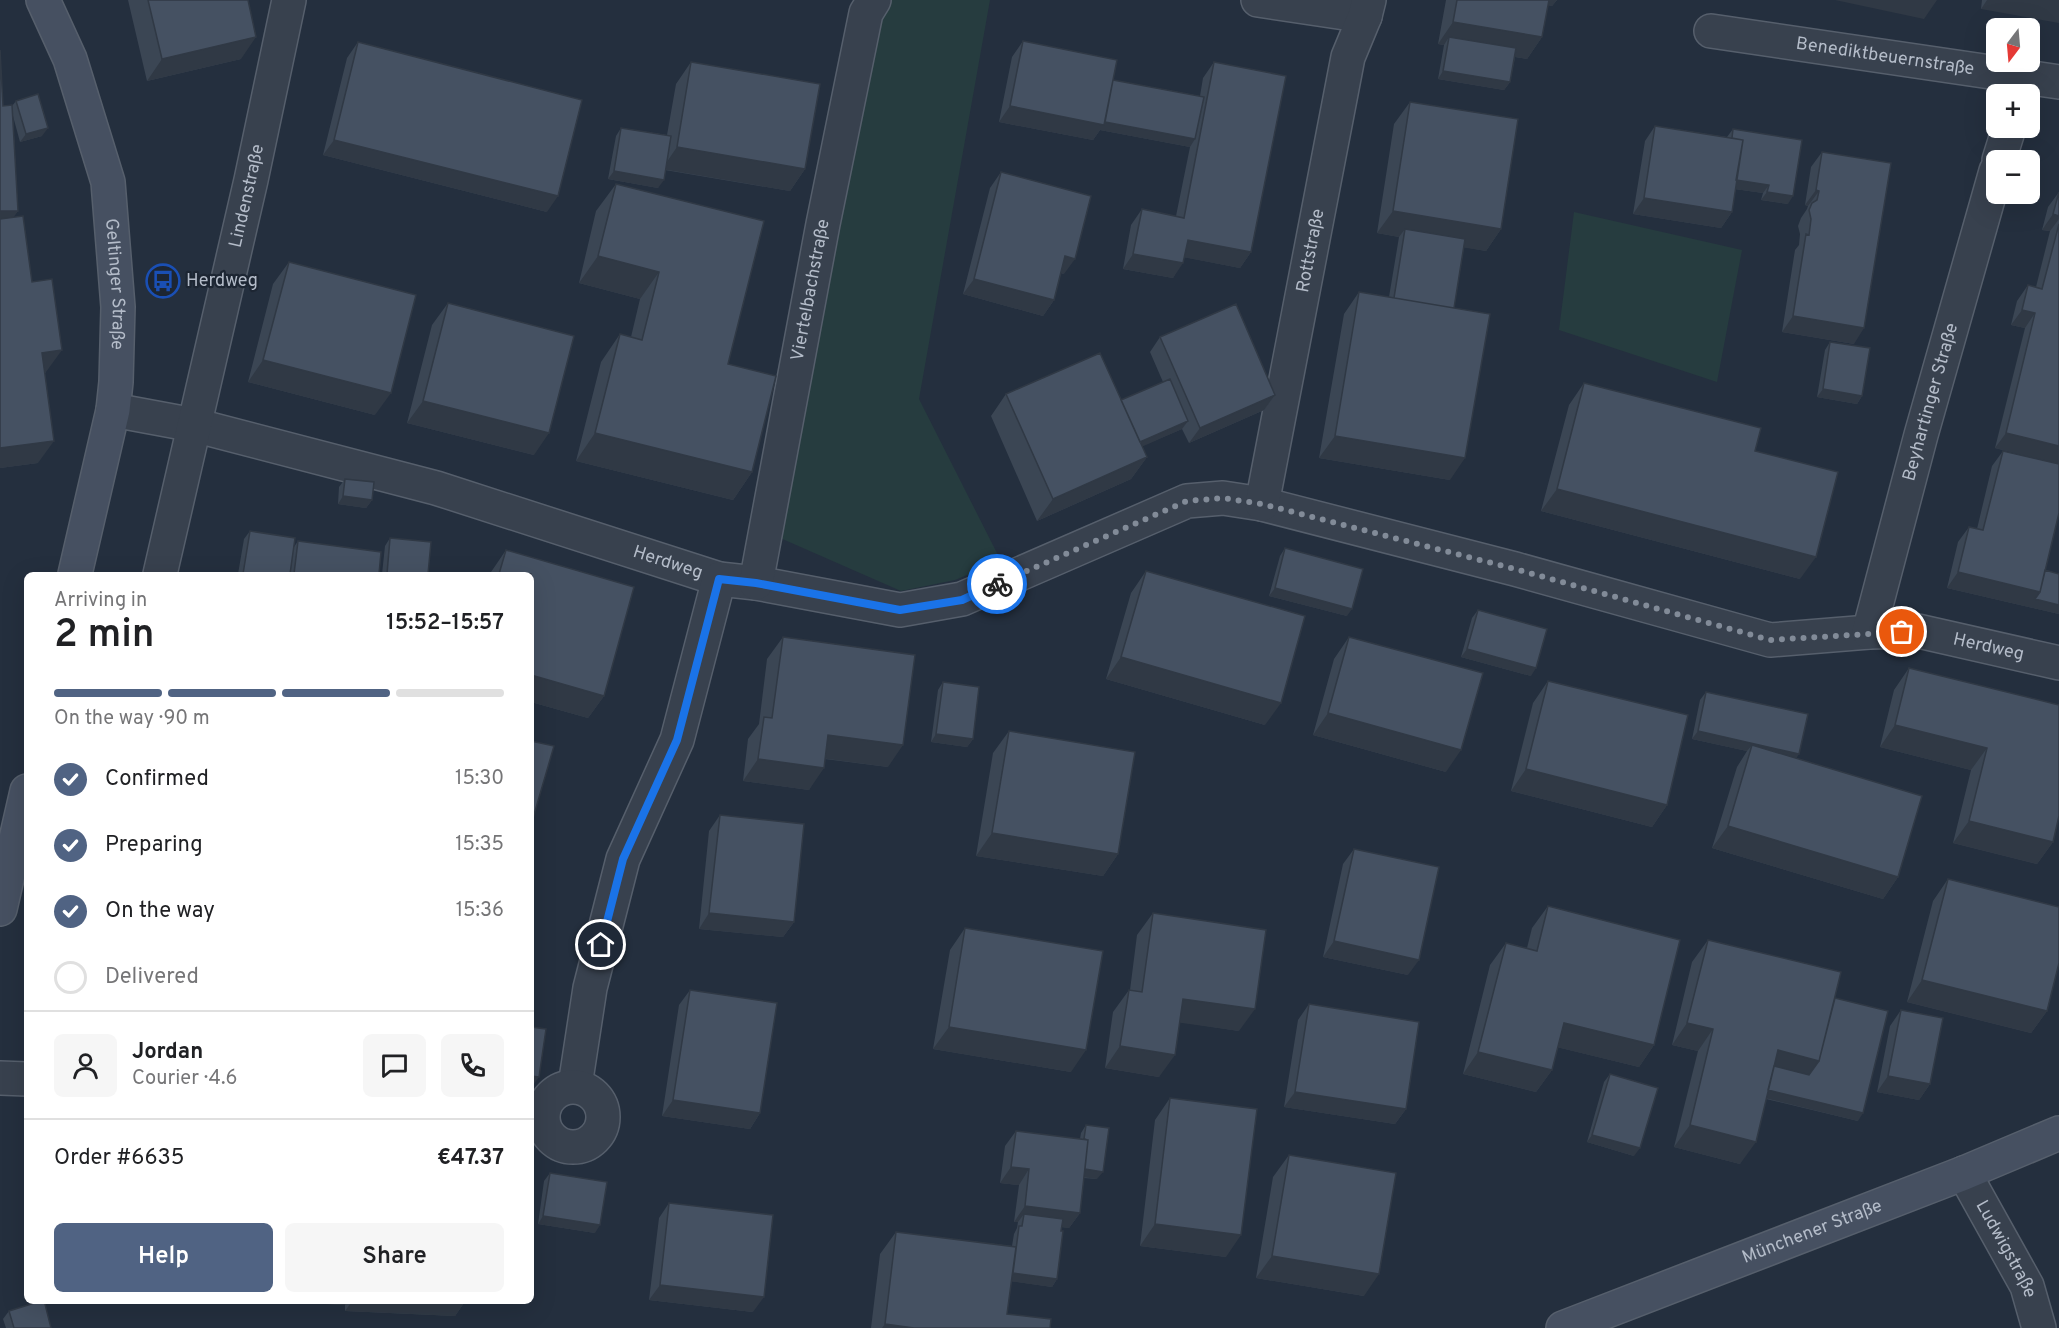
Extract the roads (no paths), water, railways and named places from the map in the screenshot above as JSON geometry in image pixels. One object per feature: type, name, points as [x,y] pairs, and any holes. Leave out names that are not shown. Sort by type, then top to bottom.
[{"type":"main road","name":"Geltinger Straße","points":[[43,0],[70,59],[108,182],[118,307],[113,410],[75,572]]},
{"type":"main road","points":[[0,909],[24,804]]},
{"type":"main road","name":"Münchener Straße","points":[[1563,1328],[1964,1173],[2059,1133]]},
{"type":"street","name":"Lindenstraße","points":[[194,425],[251,180],[289,0]]},
{"type":"street","name":"Viertelbachstraße","points":[[756,583],[830,189],[866,13],[874,0]]},
{"type":"street","points":[[1258,0],[1367,8]]},
{"type":"street","name":"Rottstraße","points":[[1262,504],[1348,57],[1367,8]]},
{"type":"street","name":"Benediktbeuernstraße","points":[[1711,31],[2015,84]]},
{"type":"street","name":"Benediktbeuernstraße","points":[[2034,84],[2059,82]]},
{"type":"street","name":"Beyhartinger Straße","points":[[1869,632],[1987,204]]},
{"type":"street","name":"Herdweg","points":[[113,410],[194,425],[435,488],[719,579],[756,583],[900,610],[962,600],[1187,501],[1223,498],[1262,504],[1515,569],[1770,640],[1869,632],[1918,631],[2059,663]]},
{"type":"street","points":[[160,572],[194,425]]},
{"type":"street","points":[[575,1086],[590,988],[623,859],[677,740],[719,579]]},
{"type":"street","points":[[0,1078],[24,1079]]},
{"type":"street","name":"Ludwigstraße","points":[[1964,1173],[2027,1286],[2039,1328]]},
{"type":"place","name":"Herdweg","points":[[163,281]]}]
